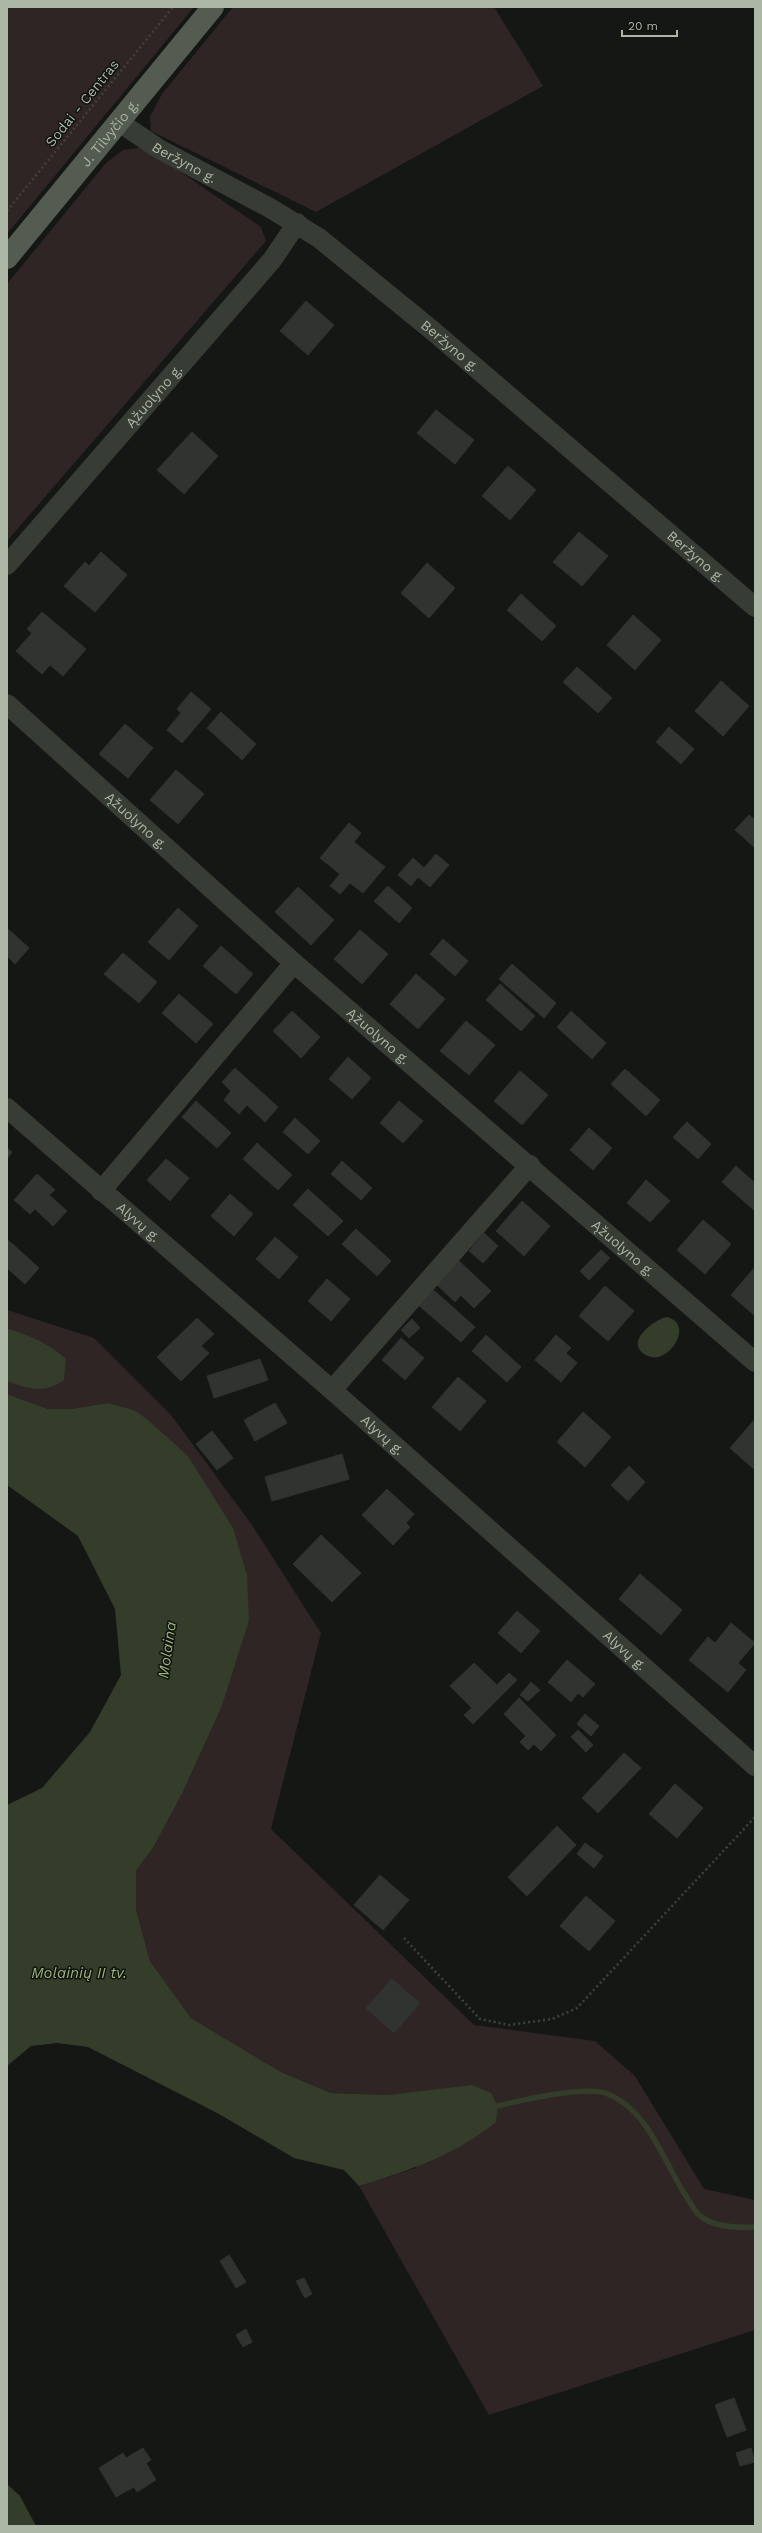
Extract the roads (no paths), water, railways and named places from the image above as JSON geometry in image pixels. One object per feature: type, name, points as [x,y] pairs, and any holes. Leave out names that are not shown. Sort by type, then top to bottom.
[{"type":"main road","name":"J. Tilvyčio g.","points":[[7,258],[213,7]]},
{"type":"street","name":"Beržyno g.","points":[[119,122],[159,149],[297,223],[319,238],[433,331],[755,607]]},
{"type":"street","name":"Ąžuolyno g.","points":[[7,565],[272,260],[297,223]]},
{"type":"street","name":"Ąžuolyno g.","points":[[7,704],[294,962],[530,1164],[755,1362]]},
{"type":"street","points":[[101,1191],[294,962]]},
{"type":"street","name":"Alyvų g.","points":[[7,1108],[332,1390],[755,1766]]},
{"type":"street","points":[[332,1390],[530,1164]]},
{"type":"water","points":[[667,1317],[675,1321],[679,1327],[679,1335],[676,1342],[664,1355],[656,1357],[648,1356],[641,1351],[638,1346],[639,1340],[642,1334],[654,1323]]},
{"type":"water","points":[[7,1329],[38,1340],[66,1359],[64,1380],[43,1389],[29,1388],[7,1381]]},
{"type":"water","name":"Molainių II tv.","points":[[7,1394],[48,1409],[71,1409],[108,1403],[134,1410],[148,1420],[188,1456],[233,1528],[247,1575],[249,1621],[222,1706],[183,1792],[153,1848],[136,1871],[136,1909],[150,1961],[191,2018],[281,2072],[331,2093],[388,2095],[472,2085],[491,2093],[498,2106],[496,2122],[481,2134],[431,2161],[359,2186],[344,2170],[294,2158],[219,2114],[88,2047],[57,2043],[31,2046],[7,2066],[7,1805],[42,1788],[90,1732],[121,1675],[115,1609],[78,1536],[7,1485]]},
{"type":"water","points":[[7,2484],[20,2496],[36,2526],[7,2526]]},
{"type":"waterway","points":[[491,2108],[549,2095],[581,2091],[605,2093],[620,2100],[633,2110],[653,2137],[692,2206],[700,2216],[719,2225],[733,2227],[755,2227]]},
{"type":"water label","name":"Molaina","points":[[167,1650]]}]
